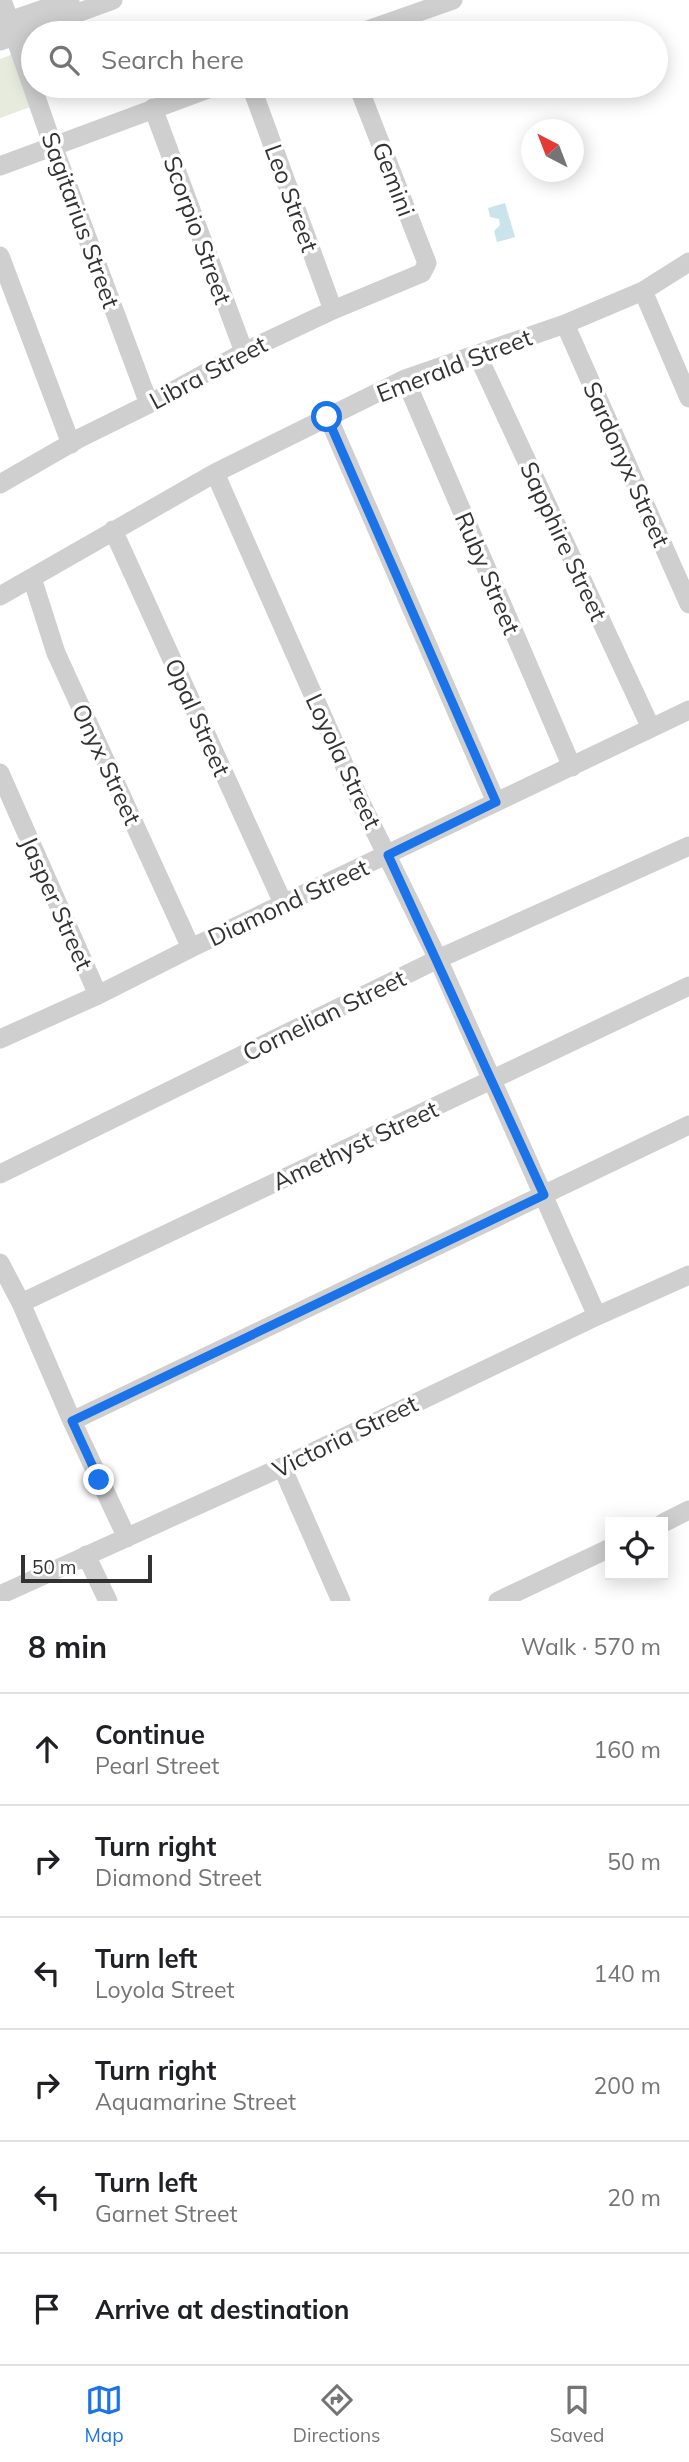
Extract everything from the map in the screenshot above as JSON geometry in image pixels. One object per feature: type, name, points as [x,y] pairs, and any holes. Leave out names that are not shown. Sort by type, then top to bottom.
[{"type":"street","name":"Sagitarius Street","points":[[2,0],[6,31],[21,68]]},
{"type":"street","points":[[27,21],[70,0]]},
{"type":"street","points":[[41,21],[113,0]]},
{"type":"street","points":[[393,21],[453,0]]},
{"type":"street","name":"Sagitarius Street","points":[[33,98],[149,404]]},
{"type":"street","points":[[0,166],[182,98]]},
{"type":"street","name":"Leo Street","points":[[255,98],[333,310]]},
{"type":"street","name":"Gemini","points":[[363,98],[427,263],[422,273]]},
{"type":"street","name":"Scorpio Street","points":[[153,108],[244,352]]},
{"type":"street","points":[[0,256],[71,444]]},
{"type":"street","name":"Emerald Street","points":[[0,596],[215,473],[405,379],[565,324],[643,291],[689,262]]},
{"type":"street","name":"Libra Street","points":[[0,484],[244,352],[333,310],[422,273]]},
{"type":"street","points":[[643,291],[689,398]]},
{"type":"street","name":"Sardonyx Street","points":[[565,324],[689,604]]},
{"type":"street","name":"Sapphire Street","points":[[477,354],[651,728]]},
{"type":"street","name":"Ruby Street","points":[[405,379],[572,766]]},
{"type":"street","points":[[327,417],[496,802]]},
{"type":"street","name":"Loyola Street","points":[[215,473],[361,803],[438,959],[597,1316]]},
{"type":"street","name":"Opal Street","points":[[113,530],[283,903]]},
{"type":"street","name":"Onyx Street","points":[[32,578],[56,653],[191,948]]},
{"type":"street","name":"Diamond Street","points":[[1,1034],[98,995],[283,903],[689,710]]},
{"type":"street","name":"Jasper Street","points":[[0,773],[98,995]]},
{"type":"street","name":"Cornelian Street","points":[[0,1174],[438,959],[689,846]]},
{"type":"street","name":"Amethyst Street","points":[[21,1303],[689,986]]},
{"type":"street","points":[[72,1421],[689,1125]]},
{"type":"street","points":[[0,1264],[21,1303],[127,1538]]},
{"type":"street","name":"Victoria Street","points":[[0,1595],[282,1467],[597,1316],[689,1275]]},
{"type":"street","points":[[282,1467],[341,1601]]},
{"type":"street","points":[[668,1520],[689,1510]]},
{"type":"street","points":[[498,1601],[605,1550]]},
{"type":"street","points":[[86,1555],[108,1601]]},
{"type":"shaded area","points":[[13,54],[21,75],[21,98],[30,98],[33,106],[0,118],[0,59]]},
{"type":"water","points":[[505,203],[515,237],[497,242],[494,231],[500,225],[499,219],[490,217],[488,208]]},
{"type":"route","points":[[99,1480],[72,1421],[544,1195],[388,855],[496,802],[327,417]]}]
